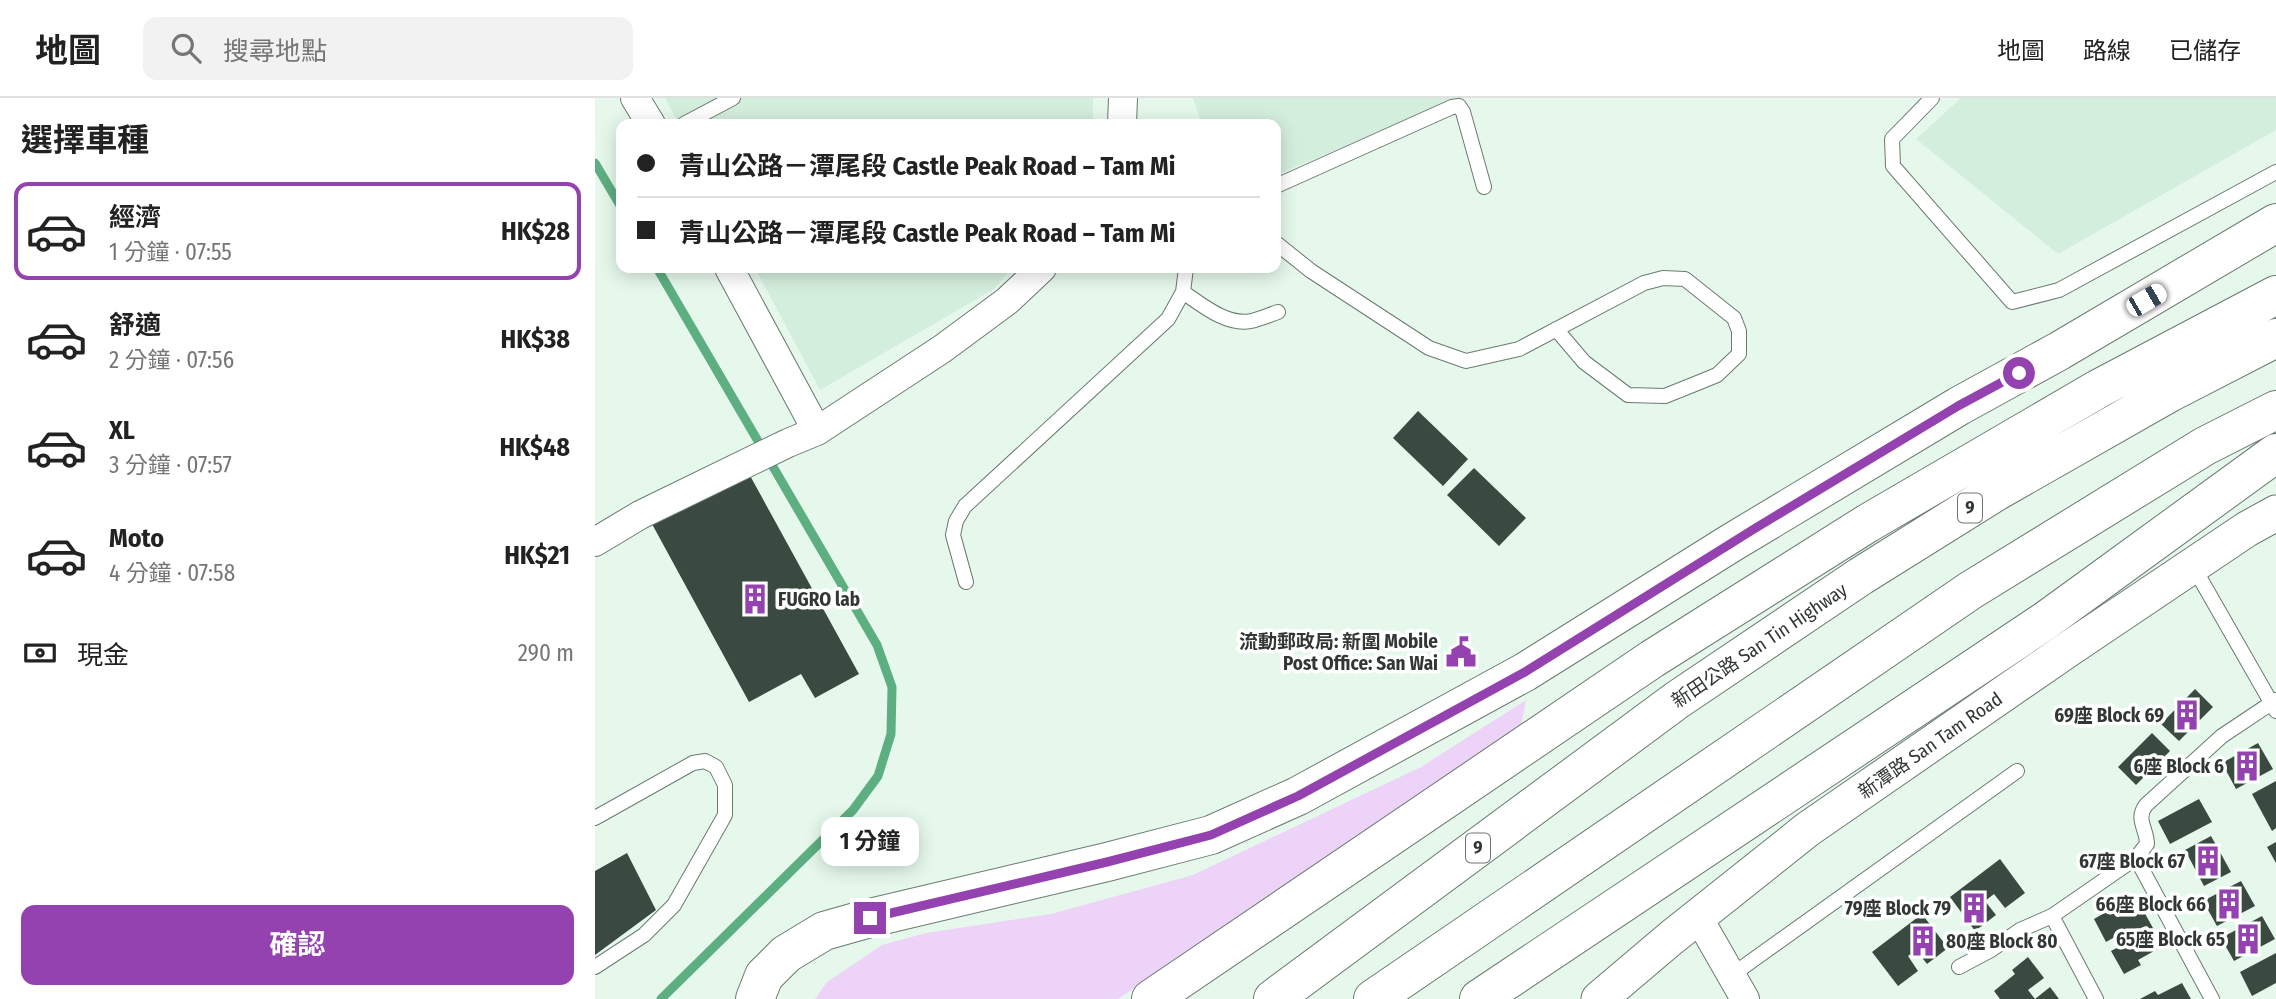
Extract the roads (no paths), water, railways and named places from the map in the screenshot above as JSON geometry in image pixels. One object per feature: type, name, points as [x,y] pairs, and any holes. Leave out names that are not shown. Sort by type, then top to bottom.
[{"type":"main road","points":[[755,999],[764,976],[786,954],[824,931],[1211,835],[1298,796],[1525,672],[1958,406],[2059,351],[2276,223]]},
{"type":"main road","points":[[1151,999],[1652,659],[1868,523],[2098,389],[2276,295]]},
{"type":"main road","name":"新田公路 San Tin Highway","points":[[1273,999],[1677,700],[1861,576],[1997,491],[2169,393],[2276,338]]},
{"type":"main road","points":[[1373,999],[1971,590],[2205,446],[2276,410]]},
{"type":"main road","points":[[1479,999],[2045,621],[2276,453]]},
{"type":"street","points":[[635,98],[648,119]]},
{"type":"street","points":[[1122,119],[1123,98]]},
{"type":"street","points":[[732,273],[817,431]]},
{"type":"street","points":[[595,542],[640,515],[817,431],[942,349],[1007,301],[1037,273]]},
{"type":"street","name":"新潭路 San Tam Road","points":[[1599,999],[1698,916],[1808,830],[2193,565],[2276,513]]},
{"type":"street","points":[[1698,916],[1739,987]]},
{"type":"lane","points":[[693,119],[733,98]]},
{"type":"lane","points":[[1931,98],[1892,139],[1893,166],[2012,302],[2059,290],[2276,173]]},
{"type":"lane","points":[[1281,184],[1459,106],[1484,187]]},
{"type":"lane","points":[[1281,247],[1311,271],[1429,348],[1466,361],[1519,349],[1644,283],[1663,278],[1685,279],[1734,318],[1739,331],[1739,354],[1717,375],[1665,396],[1629,395],[1584,362],[1556,330]]},
{"type":"lane","points":[[966,582],[953,535],[956,521],[965,506],[1168,319],[1183,292],[1185,273]]},
{"type":"lane","points":[[1183,292],[1230,320],[1249,322],[1278,312]]},
{"type":"lane","points":[[1959,967],[2020,930],[2052,916],[2136,858],[2147,844],[2140,818],[2146,804],[2204,750],[2274,704],[2193,565]]},
{"type":"lane","points":[[595,818],[693,763],[705,761],[716,766],[725,785],[725,815],[674,905],[644,935],[595,967]]},
{"type":"lane","points":[[1739,987],[2017,771]]},
{"type":"lane","points":[[2136,858],[2212,999]]},
{"type":"lane","points":[[2052,916],[2096,999]]},
{"type":"waterway","points":[[595,163],[616,199]]},
{"type":"waterway","points":[[660,273],[877,645],[892,687],[891,734],[878,776],[853,810],[661,999]]},
{"type":"place","name":"FUGRO lab","points":[[755,599]]},
{"type":"place","name":"流動郵政局: 新圍 Mobile Post Office: San Wai","points":[[1461,652]]},
{"type":"place","name":"69座 Block 69","points":[[2187,715]]},
{"type":"place","name":"6座 Block 6","points":[[2247,766]]},
{"type":"place","name":"67座 Block 67","points":[[2208,861]]},
{"type":"place","name":"66座 Block 66","points":[[2229,904]]},
{"type":"place","name":"79座 Block 79","points":[[1974,908]]},
{"type":"place","name":"65座 Block 65","points":[[2248,939]]},
{"type":"place","name":"80座 Block 80","points":[[1923,941]]}]
